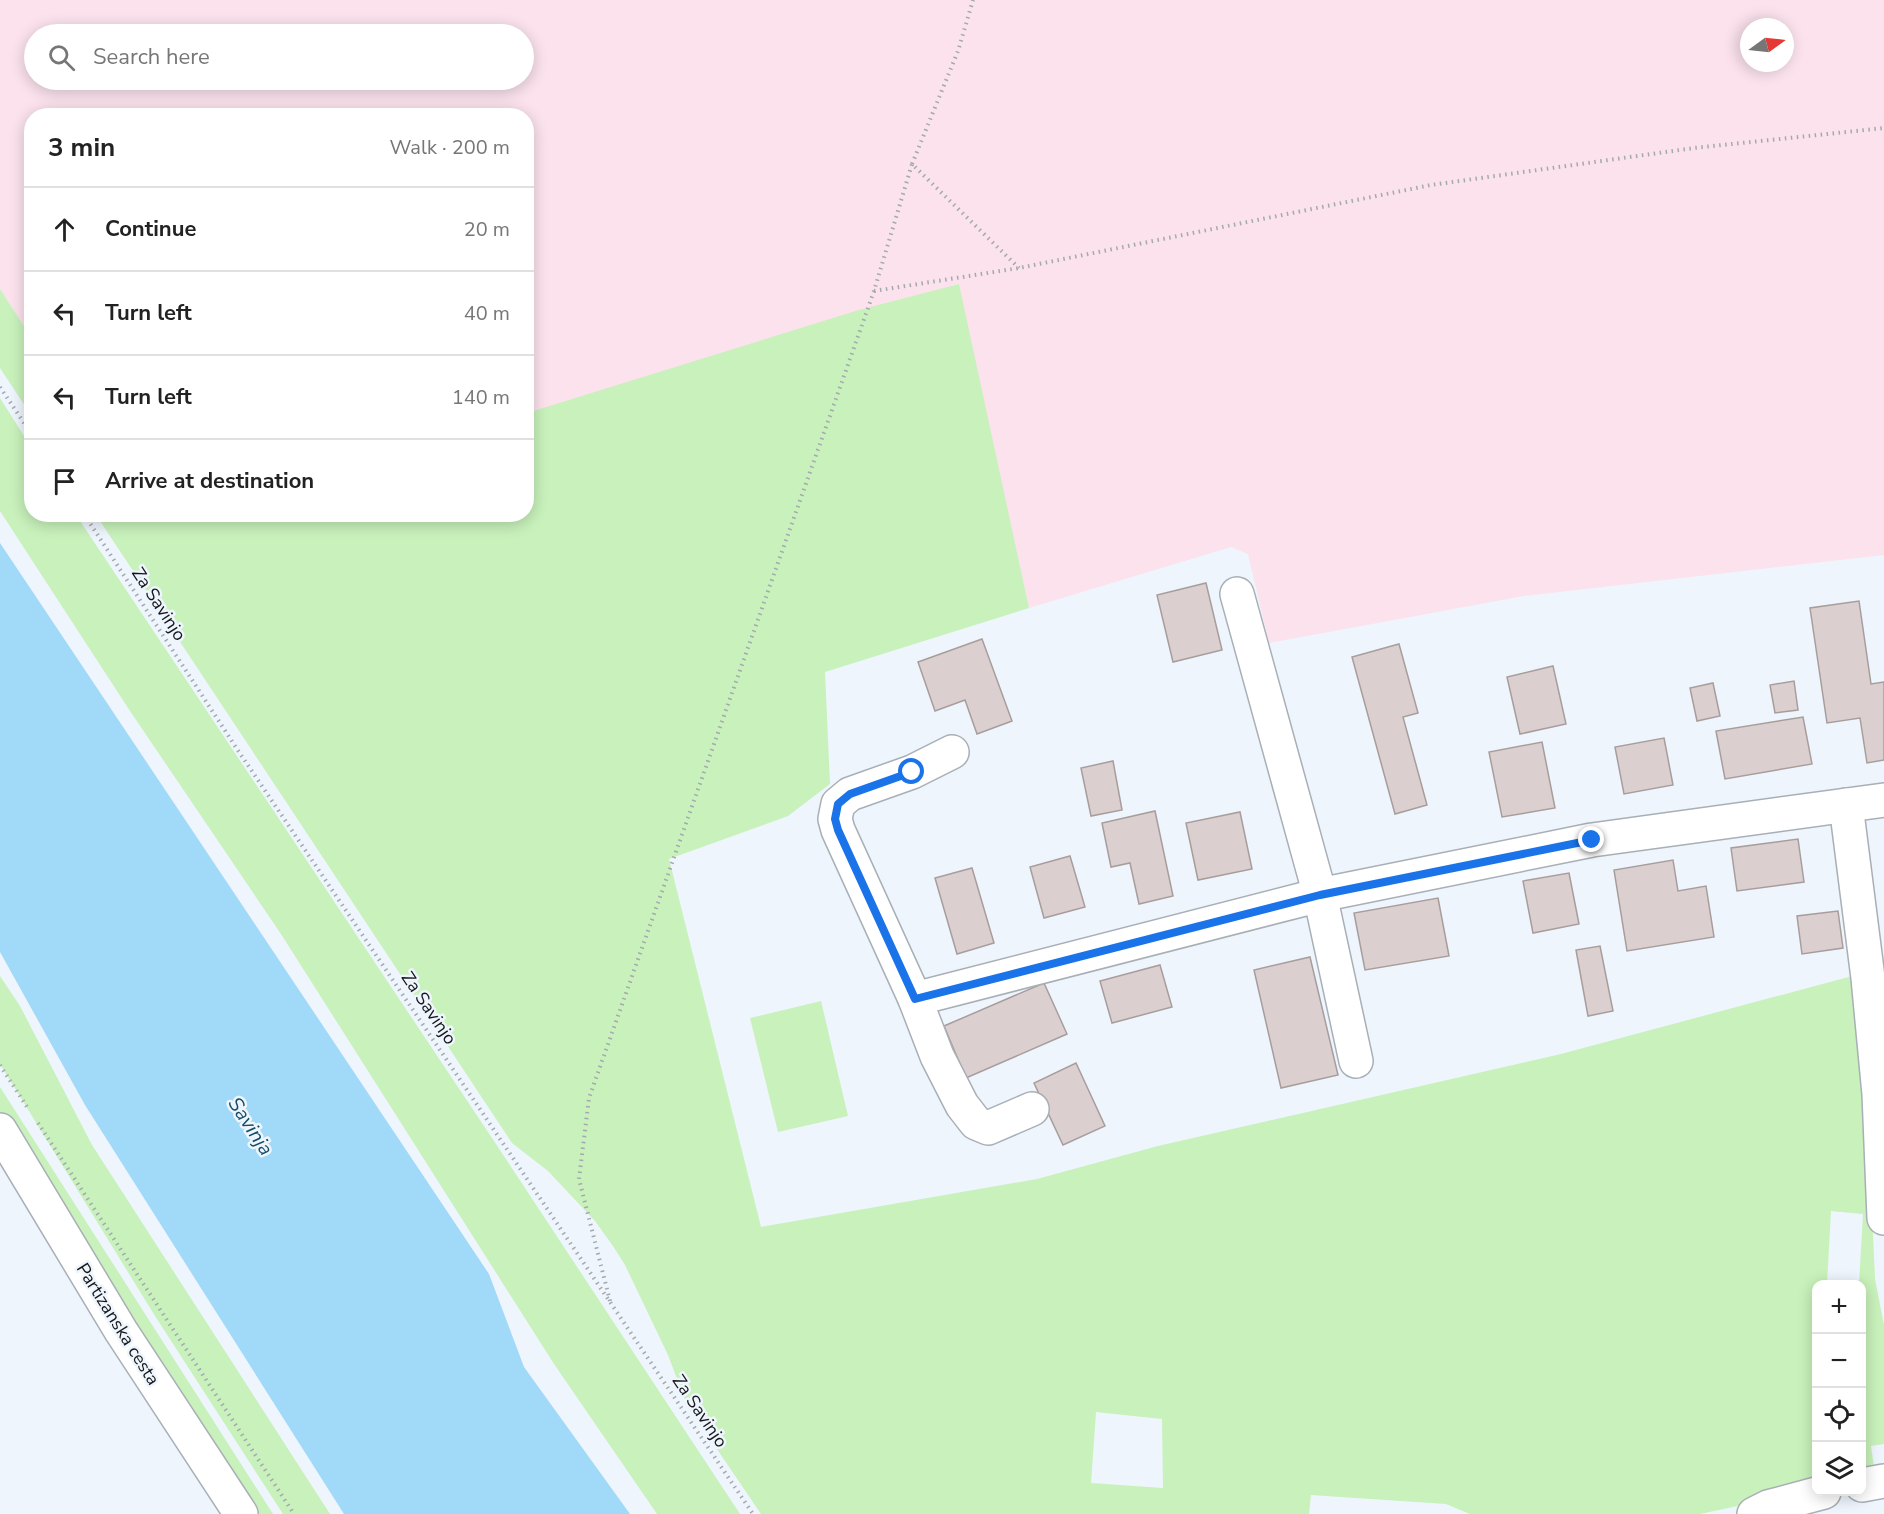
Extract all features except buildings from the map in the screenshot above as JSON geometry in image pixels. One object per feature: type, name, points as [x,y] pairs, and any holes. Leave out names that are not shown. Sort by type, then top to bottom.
[{"type":"street","points":[[1237,594],[1320,895],[1356,1061]]},
{"type":"street","points":[[952,752],[912,772],[850,794],[838,804],[835,819],[915,999],[937,1056],[962,1105],[976,1123],[988,1128],[1032,1109]]},
{"type":"street","points":[[915,999],[1320,895],[1592,840],[1884,800]]},
{"type":"street","points":[[1846,805],[1882,1094],[1884,1218]]},
{"type":"street","name":"Partizanska cesta","points":[[0,1130],[121,1331],[241,1514]]},
{"type":"street","points":[[1866,1484],[1884,1481]]},
{"type":"street","points":[[1754,1514],[1768,1507],[1812,1494]]},
{"type":"path","points":[[610,1301],[579,1179],[589,1098],[874,291],[912,164],[957,51],[973,0]]},
{"type":"path","points":[[874,291],[1019,268],[1431,185],[1694,148],[1884,128]]},
{"type":"path","points":[[912,164],[1019,268]]},
{"type":"path","points":[[0,387],[24,423]]},
{"type":"path","name":"Za Savinjo","points":[[89,522],[237,748],[753,1514]]},
{"type":"path","points":[[0,1065],[294,1514]]},
{"type":"shaded area","points":[[0,0],[1884,0],[1884,555],[1524,596],[1269,643],[1248,554],[1231,547],[1029,608],[958,284],[534,412],[534,108],[24,108],[24,326],[0,289]]},
{"type":"green space","points":[[959,284],[1029,608],[825,672],[830,784],[788,816],[669,859],[761,1227],[1037,1179],[1158,1146],[1561,1054],[1856,975],[1869,1145],[1875,1279],[1884,1325],[1884,1444],[1871,1446],[1874,1467],[1866,1470],[1866,1280],[1859,1280],[1863,1214],[1831,1211],[1827,1280],[1812,1280],[1812,1485],[1747,1504],[1700,1514],[1470,1514],[1446,1504],[1311,1495],[1309,1514],[761,1514],[687,1405],[668,1355],[625,1265],[613,1246],[595,1221],[548,1171],[512,1143],[101,522],[534,522],[534,411],[859,310]],"holes":[[[1096,1412],[1162,1419],[1163,1488],[1091,1483]]]},
{"type":"green space","points":[[0,289],[24,326],[24,404],[0,368]]},
{"type":"green space","points":[[0,398],[24,436],[24,522],[81,522],[740,1514],[657,1514],[554,1364],[281,934],[130,711],[0,511]]},
{"type":"green space","points":[[0,976],[20,1006],[92,1145],[330,1514],[283,1514],[155,1316],[0,1064]]},
{"type":"green space","points":[[821,1001],[848,1116],[778,1132],[750,1018]]},
{"type":"green space","points":[[0,1087],[273,1514],[257,1514],[0,1111]]},
{"type":"water","name":"Savinja","points":[[0,543],[489,1274],[524,1367],[630,1514],[344,1514],[85,1105],[0,952]]},
{"type":"route","points":[[912,772],[850,794],[838,804],[835,819],[915,999],[1320,895],[1592,840]]}]
